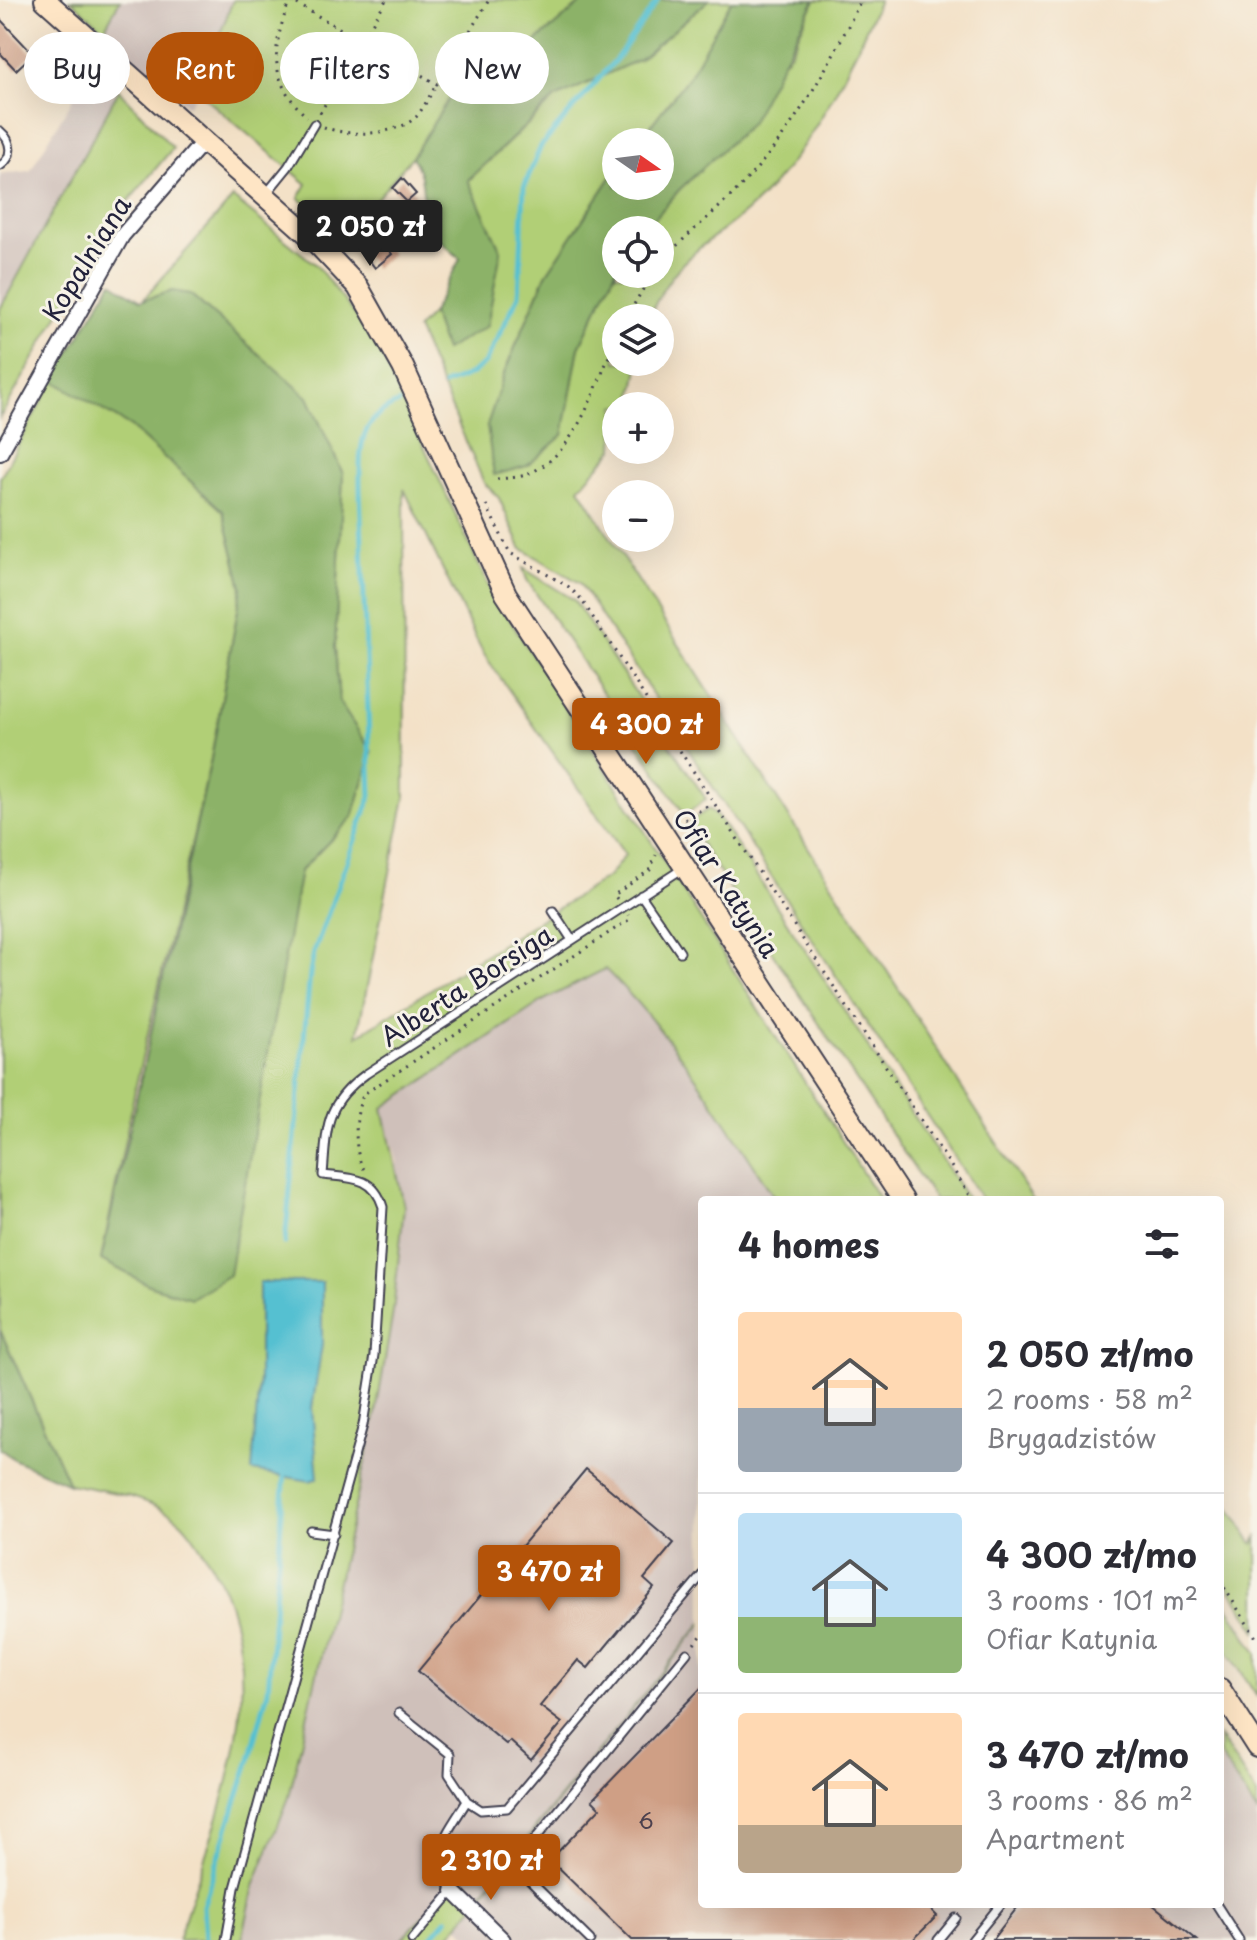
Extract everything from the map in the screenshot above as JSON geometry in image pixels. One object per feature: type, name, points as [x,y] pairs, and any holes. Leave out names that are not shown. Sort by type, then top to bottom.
[{"type":"street","name":"Ofiar Katynia","points":[[45,0],[340,266],[387,334],[506,594],[900,1196]]},
{"type":"street","name":"Kopalniana","points":[[0,453],[122,236],[203,142]]},
{"type":"street","points":[[1224,1695],[1257,1747]]},
{"type":"street","points":[[453,1891],[503,1940]]},
{"type":"lane","points":[[265,196],[288,167],[314,124]]},
{"type":"lane","points":[[0,131],[8,137],[11,150],[6,162],[0,166]]},
{"type":"lane","name":"Alberta Borsiga","points":[[372,1186],[363,1180],[323,1175],[329,1118],[347,1088],[686,867]]},
{"type":"lane","points":[[641,895],[680,952]]},
{"type":"lane","points":[[553,911],[572,940]]},
{"type":"lane","points":[[226,1940],[235,1888],[363,1425],[374,1355],[384,1220],[380,1195],[372,1186]]},
{"type":"lane","points":[[311,1531],[334,1534]]},
{"type":"lane","points":[[399,1713],[450,1754],[449,1774],[467,1801],[481,1810],[507,1808],[698,1580]]},
{"type":"lane","points":[[590,1940],[528,1879],[523,1854],[687,1653]]},
{"type":"lane","points":[[412,1940],[453,1891],[439,1860],[442,1842],[467,1801]]},
{"type":"lane","points":[[972,1940],[998,1908]]},
{"type":"lane","points":[[1219,1908],[1239,1940]]},
{"type":"lane","points":[[938,1940],[956,1918]]},
{"type":"path","points":[[344,32],[290,0],[279,29],[275,72],[295,105],[314,124],[338,133],[365,136],[414,118],[435,87]]},
{"type":"path","points":[[367,32],[386,0]]},
{"type":"path","points":[[469,32],[489,0]]},
{"type":"path","points":[[674,247],[746,181],[779,144],[807,101],[861,0]]},
{"type":"path","points":[[314,124],[325,104]]},
{"type":"path","points":[[497,479],[527,475],[556,455],[570,439],[602,370]]},
{"type":"path","points":[[510,553],[577,594],[970,1196]]},
{"type":"path","points":[[682,822],[714,802]]},
{"type":"path","points":[[614,895],[650,870],[654,850]]},
{"type":"path","points":[[372,1186],[359,1159],[358,1107],[364,1094],[630,919]]},
{"type":"path","points":[[1224,1587],[1257,1639]]},
{"type":"shaded area","points":[[120,0],[233,0],[221,32],[146,32],[146,68],[130,54],[130,32],[104,30]]},
{"type":"shaded area","points":[[70,104],[111,104],[0,309],[0,174],[30,171]]},
{"type":"shaded area","points":[[605,969],[645,1008],[683,1056],[773,1196],[698,1196],[698,1908],[1224,1908],[1224,1761],[1257,1813],[1257,1940],[473,1940],[458,1926],[446,1940],[242,1940],[254,1886],[289,1797],[376,1413],[397,1161],[383,1108],[544,1000]]},
{"type":"green space","points":[[71,0],[120,0],[104,30]]},
{"type":"green space","points":[[233,0],[585,0],[547,32],[435,32],[435,104],[446,104],[412,157],[346,235],[299,198],[307,184],[212,104],[264,104],[264,32],[221,32]]},
{"type":"green space","points":[[585,0],[709,0],[640,59],[555,98],[549,104],[547,32]]},
{"type":"green space","points":[[709,0],[732,0],[689,76],[649,128],[602,128],[602,191],[546,275],[505,371],[487,426],[563,435],[579,347],[607,288],[664,288],[655,304],[602,304],[602,376],[636,376],[634,392],[602,392],[602,462],[579,488],[602,524],[602,552],[620,552],[1030,1196],[979,1196],[580,583],[521,548],[499,498],[484,483],[417,329],[432,313],[445,349],[501,251],[468,181],[555,98],[640,59]]},
{"type":"green space","points":[[732,0],[815,0],[750,124],[674,196],[674,128],[649,128],[689,76]]},
{"type":"green space","points":[[815,0],[879,0],[845,73],[789,165],[754,204],[689,257],[675,273],[674,216],[656,216],[670,200],[674,200],[674,195],[790,53]]},
{"type":"green space","points":[[130,102],[173,148],[111,222],[0,418],[0,309],[111,104]]},
{"type":"green space","points":[[446,104],[549,104],[468,180],[501,251],[487,326],[445,350],[432,313],[460,259],[435,235],[428,222],[421,175],[412,157]]},
{"type":"green space","points":[[602,191],[602,200],[670,200],[657,216],[602,216],[602,288],[607,288],[579,347],[563,435],[527,466],[494,475],[487,426],[505,371],[546,275]]},
{"type":"green space","points":[[233,198],[316,265],[375,340],[489,587],[877,1196],[773,1196],[676,1050],[605,969],[544,1000],[383,1108],[404,1206],[393,1312],[376,1413],[289,1797],[254,1886],[242,1940],[178,1940],[223,1800],[234,1752],[241,1704],[240,1656],[231,1610],[211,1564],[179,1520],[141,1500],[69,1484],[0,1330],[0,478],[53,380],[131,427],[223,511],[242,587],[211,759],[136,1085],[101,1260],[291,914],[300,871],[353,817],[372,752],[339,703],[335,647],[343,474],[308,398],[254,351],[172,291],[142,301]],"holes":[[[404,489],[483,653],[625,855],[609,876],[357,1036],[405,798]]]},
{"type":"green space","points":[[112,282],[141,301],[172,291],[190,294],[308,397],[343,474],[335,647],[339,702],[372,752],[353,817],[300,871],[229,1275],[191,1298],[151,1286],[101,1260],[211,759],[242,587],[223,511],[131,427],[53,380]]},
{"type":"green space","points":[[523,568],[574,600],[706,799],[685,815],[527,580]]},
{"type":"green space","points":[[709,809],[721,821],[965,1196],[932,1196],[691,829],[690,821]]},
{"type":"green space","points":[[0,1330],[69,1484],[15,1460],[0,1449]]},
{"type":"green space","points":[[1224,1498],[1253,1544],[1257,1537],[1257,1631],[1224,1579]]},
{"type":"green space","points":[[1224,1600],[1257,1653],[1257,1696],[1224,1645]]},
{"type":"green space","points":[[698,1628],[446,1940],[401,1940],[459,1877],[480,1896]]},
{"type":"green space","points":[[1224,1743],[1257,1795],[1257,1813],[1224,1761]]},
{"type":"water","points":[[259,1282],[322,1282],[322,1345],[312,1408],[318,1478],[310,1481],[252,1471],[259,1379]]},
{"type":"building","points":[[0,19],[24,44],[24,62],[16,70],[0,53]]},
{"type":"building","points":[[402,178],[416,194],[407,202],[393,188]]},
{"type":"building","points":[[364,218],[392,254],[375,268],[349,233]]},
{"type":"building","points":[[586,1469],[674,1543],[644,1579],[654,1588],[588,1668],[578,1660],[540,1706],[562,1723],[531,1760],[510,1741],[507,1745],[418,1671]]},
{"type":"building","points":[[698,1691],[698,1908],[929,1908],[937,1916],[913,1940],[632,1940],[550,1860],[600,1808],[592,1800]]},
{"type":"building","points":[[1017,1908],[1157,1908],[1197,1940],[992,1940]]},
{"type":"waterway","points":[[444,385],[471,374],[485,363],[519,295],[524,187],[541,146],[617,58],[658,0]]},
{"type":"waterway","points":[[285,1243],[314,952],[371,796],[361,449],[368,427],[375,418],[399,403]]},
{"type":"waterway","points":[[205,1940],[203,1906],[250,1759],[268,1690],[285,1472]]},
{"type":"waterway","points":[[429,1940],[447,1919]]}]
